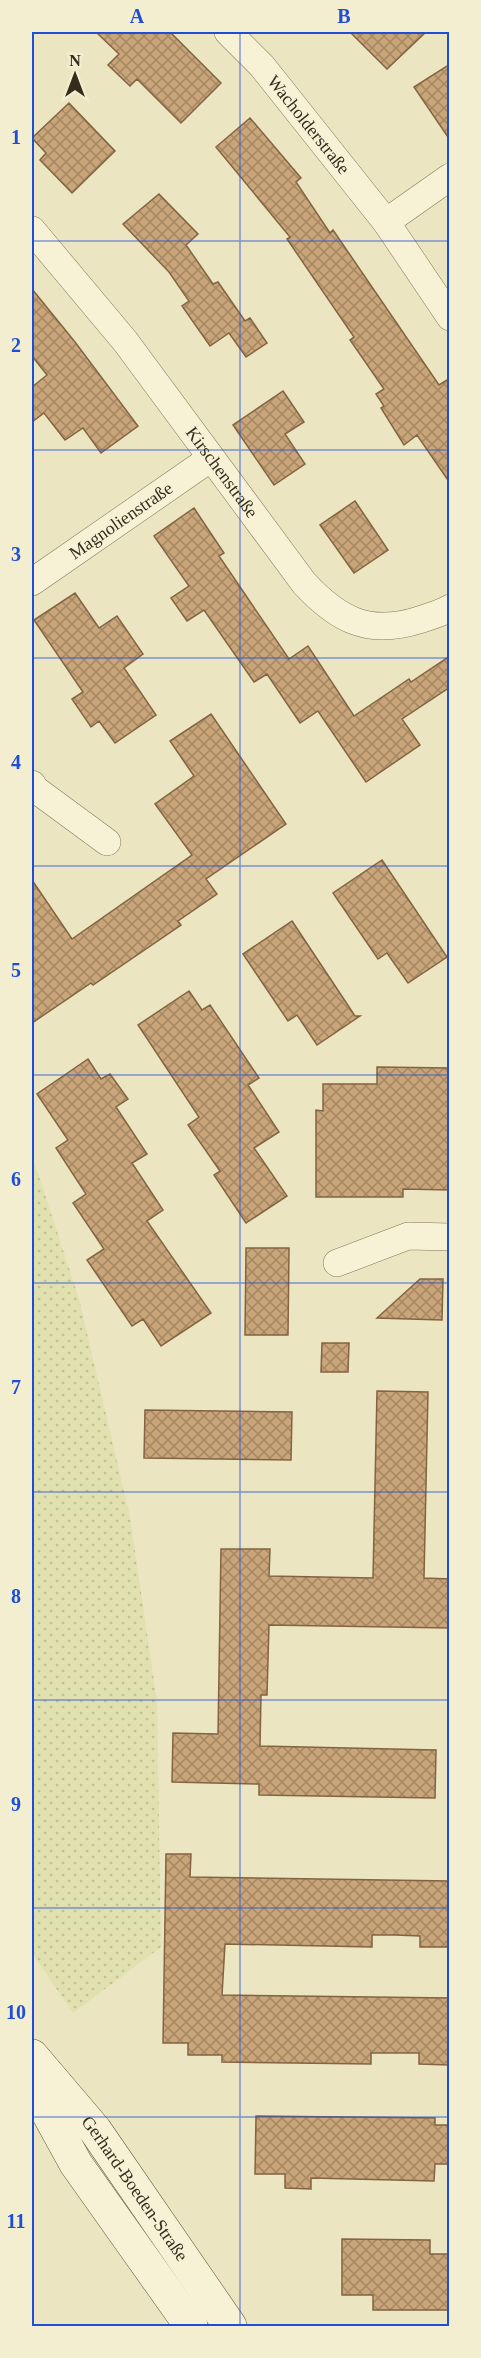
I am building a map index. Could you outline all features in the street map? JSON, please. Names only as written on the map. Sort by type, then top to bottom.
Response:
[{"type":"main road","name":"Gerhard-Boeden-Straße","points":[[32,2056],[95,2130],[230,2326]]},
{"type":"main road","name":"Gerhard-Boeden-Straße","points":[[32,2084],[76,2164],[191,2326]]},
{"type":"street","name":"Wacholderstraße","points":[[228,32],[262,66],[386,222],[450,317]]},
{"type":"street","points":[[386,222],[450,177]]},
{"type":"street","name":"Kirschenstraße","points":[[33,235],[125,341],[304,583],[324,605],[349,619],[376,628],[405,624],[450,608]]},
{"type":"street","name":"Magnolienstraße","points":[[32,582],[211,458]]},
{"type":"street","points":[[32,784],[35,789],[107,842]]},
{"type":"street","points":[[337,1263],[408,1236],[450,1237]]},
{"type":"green space","points":[[32,1155],[79,1299],[130,1517],[157,1702],[161,1947],[73,2013],[32,1953]]},
{"type":"building","points":[[96,32],[170,32],[221,83],[181,123],[137,79],[130,86],[108,65],[119,54]]},
{"type":"building","points":[[350,32],[426,32],[387,69]]},
{"type":"building","points":[[450,64],[450,140],[414,87]]},
{"type":"building","points":[[69,103],[115,151],[72,193],[40,160],[46,153],[32,138]]},
{"type":"building","points":[[250,118],[301,178],[296,182],[330,233],[333,230],[439,385],[450,378],[450,483],[417,435],[404,445],[381,408],[384,406],[376,394],[384,389],[350,340],[354,337],[287,239],[290,237],[216,147]]},
{"type":"building","points":[[159,194],[198,234],[186,245],[213,284],[218,282],[245,321],[250,318],[267,343],[246,357],[229,333],[210,346],[182,306],[189,301],[169,272],[123,224]]},
{"type":"building","points":[[32,289],[138,426],[101,453],[83,428],[65,440],[44,413],[32,422],[32,387],[47,375],[32,356]]},
{"type":"building","points":[[283,391],[304,422],[285,434],[305,464],[274,485],[233,425]]},
{"type":"building","points":[[355,501],[388,550],[354,573],[320,525]]},
{"type":"building","points":[[194,508],[224,553],[219,556],[289,659],[308,646],[354,716],[409,679],[411,682],[450,656],[450,687],[402,719],[420,745],[366,782],[318,711],[300,723],[267,674],[254,682],[204,610],[187,621],[171,598],[189,586],[154,536]]},
{"type":"building","points":[[75,593],[99,628],[117,616],[143,654],[124,668],[156,715],[115,743],[99,721],[91,727],[72,699],[83,692],[34,620]]},
{"type":"building","points":[[211,714],[286,824],[206,879],[217,894],[178,921],[181,925],[32,1023],[32,880],[72,939],[192,855],[155,804],[194,776],[170,741]]},
{"type":"building","points":[[382,860],[447,957],[408,983],[387,953],[378,959],[333,893]]},
{"type":"building","points":[[292,921],[355,1016],[360,1016],[317,1045],[297,1015],[288,1021],[243,954]]},
{"type":"building","points":[[189,991],[202,1010],[210,1005],[259,1078],[248,1085],[279,1132],[254,1148],[287,1196],[246,1223],[214,1175],[220,1171],[188,1125],[199,1117],[138,1025]]},
{"type":"building","points":[[88,1059],[101,1079],[110,1074],[128,1099],[116,1107],[147,1154],[132,1163],[163,1210],[147,1221],[211,1313],[161,1346],[143,1319],[132,1326],[87,1260],[104,1249],[73,1203],[86,1194],[56,1148],[68,1140],[37,1094]]},
{"type":"building","points":[[377,1067],[450,1068],[450,1190],[403,1189],[403,1197],[316,1197],[316,1110],[323,1111],[323,1084],[377,1084]]},
{"type":"building","points":[[246,1248],[289,1248],[288,1335],[245,1335]]},
{"type":"building","points":[[420,1279],[443,1279],[442,1320],[377,1318]]},
{"type":"building","points":[[322,1343],[349,1343],[348,1372],[321,1372]]},
{"type":"building","points":[[377,1391],[428,1392],[424,1578],[450,1579],[450,1628],[269,1625],[267,1695],[261,1695],[260,1746],[436,1750],[435,1798],[259,1795],[259,1784],[172,1782],[173,1733],[218,1734],[221,1549],[270,1549],[269,1576],[373,1578]]},
{"type":"building","points":[[145,1410],[292,1412],[291,1460],[144,1458]]},
{"type":"building","points":[[166,1854],[191,1854],[190,1877],[450,1881],[450,1947],[420,1947],[420,1936],[396,1935],[372,1935],[372,1947],[225,1944],[222,1995],[450,1998],[450,2065],[419,2064],[419,2053],[371,2053],[371,2064],[222,2062],[222,2055],[188,2055],[188,2043],[163,2043]]},
{"type":"building","points":[[256,2116],[435,2118],[435,2125],[450,2125],[450,2164],[435,2164],[434,2181],[311,2178],[311,2189],[285,2188],[285,2174],[255,2174]]},
{"type":"building","points":[[342,2239],[430,2240],[430,2254],[450,2254],[450,2310],[373,2310],[373,2295],[342,2295]]}]
